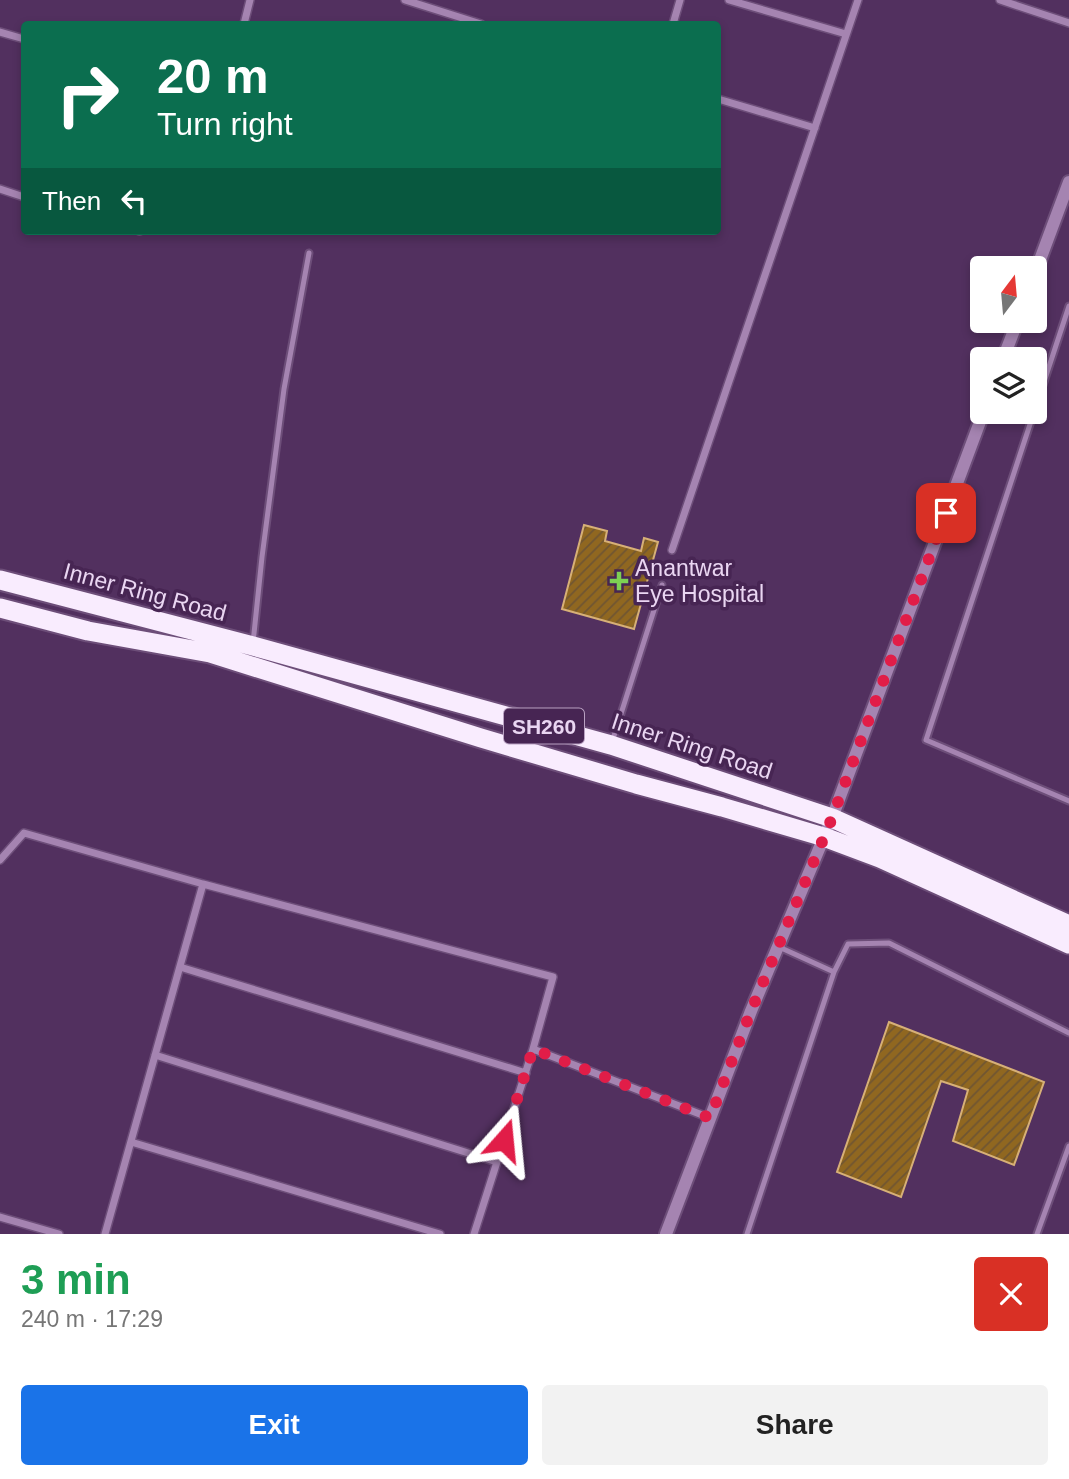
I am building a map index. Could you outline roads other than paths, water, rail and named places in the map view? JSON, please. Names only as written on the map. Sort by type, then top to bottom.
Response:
[{"type":"highway","name":"Inner Ring Road","points":[[0,580],[253,646],[611,745],[832,818],[1069,925]]},
{"type":"highway","name":"Inner Ring Road","points":[[0,608],[88,631],[210,653],[636,785],[824,837],[880,858],[1069,944]]},
{"type":"street","points":[[245,21],[250,0]]},
{"type":"street","points":[[405,0],[472,21]]},
{"type":"street","points":[[674,21],[680,0]]},
{"type":"street","points":[[729,0],[846,34]]},
{"type":"street","points":[[672,550],[858,0]]},
{"type":"street","points":[[1000,0],[1069,23]]},
{"type":"street","points":[[0,32],[21,38]]},
{"type":"street","points":[[721,100],[815,128]]},
{"type":"street","points":[[1041,256],[1069,182]]},
{"type":"street","points":[[0,190],[21,196]]},
{"type":"street","points":[[666,1234],[751,1011],[832,818],[979,424]]},
{"type":"street","points":[[0,860],[24,833],[203,884],[553,977],[526,1073],[474,1234]]},
{"type":"street","points":[[106,1234],[203,884]]},
{"type":"street","points":[[180,967],[526,1073]]},
{"type":"street","points":[[533,1049],[710,1118]]},
{"type":"street","points":[[156,1055],[497,1162]]},
{"type":"street","points":[[131,1142],[440,1234]]},
{"type":"street","points":[[0,1217],[59,1234]]},
{"type":"lane","points":[[253,646],[284,389],[309,253]]},
{"type":"lane","points":[[1069,306],[926,740],[1069,801]]},
{"type":"lane","points":[[611,745],[662,585]]},
{"type":"lane","points":[[747,1234],[834,972],[848,944],[889,943],[1069,1033]]},
{"type":"lane","points":[[778,947],[834,972]]},
{"type":"lane","points":[[1037,1234],[1069,1146]]},
{"type":"place","name":"Anantwar Eye Hospital","points":[[619,581]]}]
